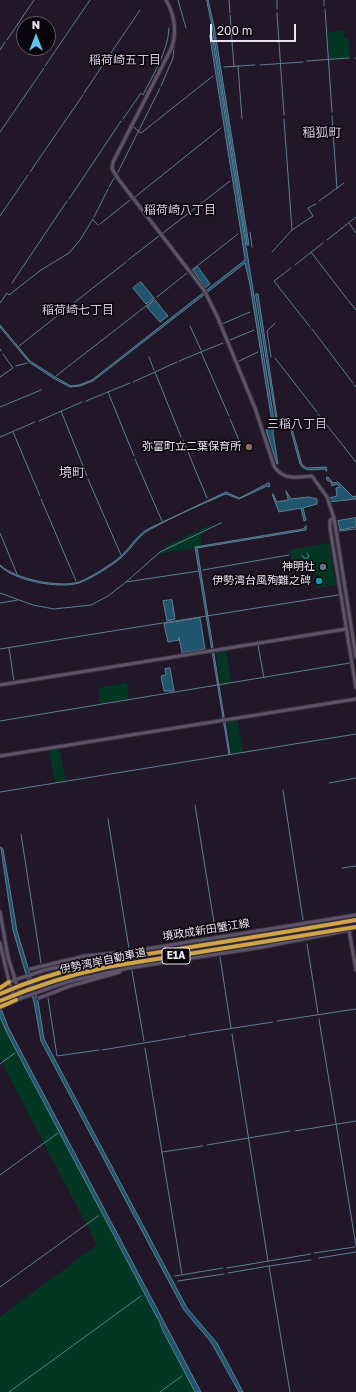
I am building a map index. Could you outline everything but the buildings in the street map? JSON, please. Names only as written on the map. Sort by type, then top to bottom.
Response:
[{"type":"highway","name":"伊勢湾岸自動車道","points":[[0,994],[37,979],[83,966],[128,957],[356,920]]},
{"type":"highway","name":"伊勢湾岸自動車道","points":[[0,1001],[40,985],[107,967],[356,928]]},
{"type":"highway","points":[[0,988],[9,982]]},
{"type":"highway","points":[[0,1007],[16,1000]]},
{"type":"street","points":[[166,0],[170,7],[174,23],[174,38],[172,47],[113,162],[112,169],[205,292],[255,408],[274,466],[280,474],[289,477],[312,476],[327,497],[334,518],[356,657]]},
{"type":"street","points":[[334,518],[330,520],[330,528],[356,688]]},
{"type":"street","points":[[0,685],[346,629]]},
{"type":"street","points":[[0,756],[356,699]]},
{"type":"street","points":[[0,912],[8,957],[14,980],[21,998]]},
{"type":"street","name":"境政成新田蟹江線","points":[[9,982],[62,966],[127,952],[356,915]]},
{"type":"street","points":[[0,943],[9,982],[16,1000],[67,982],[129,968],[263,947],[356,928]]},
{"type":"street","points":[[349,930],[356,970]]},
{"type":"street","points":[[30,969],[85,956],[127,952]]},
{"type":"street","points":[[40,998],[70,986],[109,976],[129,968]]},
{"type":"green space","points":[[344,31],[344,38],[348,37],[350,58],[329,59],[328,32]]},
{"type":"green space","points":[[210,525],[211,527],[200,533],[202,545],[195,548],[157,554],[164,549],[164,547]]},
{"type":"green space","name":"神明社","points":[[329,543],[336,585],[316,588],[312,561],[292,564],[290,550]]},
{"type":"green space","points":[[226,650],[231,682],[221,684],[216,652]]},
{"type":"green space","points":[[127,683],[129,699],[100,704],[98,688]]},
{"type":"green space","points":[[237,719],[243,752],[232,754],[227,721]]},
{"type":"green space","points":[[59,748],[66,781],[55,783],[49,751]]},
{"type":"green space","points":[[0,1018],[8,1037],[195,1392],[0,1392],[0,1317],[97,1245],[0,1059]]},
{"type":"water","points":[[207,0],[214,26],[249,245],[247,245]]},
{"type":"water","points":[[210,35],[212,35],[274,420],[273,433],[278,464],[266,430],[271,428],[272,422],[250,285],[245,263],[93,381],[80,386],[70,387],[29,362],[0,327],[0,325],[30,361],[71,386],[79,385],[92,380],[245,260]]},
{"type":"water","points":[[198,267],[210,284],[205,288],[193,270]]},
{"type":"water","points":[[141,282],[154,298],[146,304],[133,288]]},
{"type":"water","points":[[256,294],[258,294],[277,418],[291,425],[302,465],[307,468],[326,467],[327,471],[325,469],[308,470],[302,467],[290,427],[276,418]]},
{"type":"water","points":[[155,300],[168,316],[160,322],[147,307]]},
{"type":"water","points":[[327,477],[333,483],[338,482],[353,497],[356,496],[356,499],[329,502],[329,498],[337,496],[336,488],[340,487],[337,484],[332,486],[331,482],[327,480]]},
{"type":"water","points":[[269,483],[269,487],[267,486],[239,499],[226,494],[223,495],[158,525],[142,535],[126,553],[114,563],[95,575],[79,583],[60,585],[26,580],[16,576],[0,566],[26,578],[38,581],[60,584],[79,582],[94,575],[116,560],[140,535],[148,529],[226,492],[239,498]]},
{"type":"water","points":[[286,491],[291,499],[309,497],[317,499],[317,504],[303,508],[306,520],[304,521],[301,508],[279,512],[272,494],[277,502],[288,500]]},
{"type":"water","points":[[356,518],[356,527],[340,530],[338,521]]},
{"type":"water","points":[[306,526],[306,530],[197,548],[229,755],[195,547],[303,529]]},
{"type":"water","points":[[172,600],[175,619],[167,621],[163,601]]},
{"type":"water","points":[[200,618],[205,649],[182,653],[179,637],[179,640],[168,642],[164,624]]},
{"type":"water","points":[[170,668],[174,691],[164,691],[161,676],[166,675],[165,669]]},
{"type":"water","points":[[1,847],[3,849],[17,931],[38,1001],[44,1039],[187,1308],[217,1343],[243,1392],[239,1392],[211,1342],[184,1310],[41,1041],[34,1002],[13,930]]},
{"type":"water","points":[[0,1006],[8,1027],[201,1392],[195,1392],[7,1033],[0,1017]]},
{"type":"waterway","points":[[7,40],[34,0]]},
{"type":"waterway","points":[[45,66],[90,0]]},
{"type":"waterway","points":[[178,0],[186,28]]},
{"type":"waterway","points":[[229,0],[230,13]]},
{"type":"waterway","points":[[277,0],[277,9]]},
{"type":"waterway","points":[[324,0],[324,6]]},
{"type":"waterway","points":[[325,9],[332,112]]},
{"type":"waterway","points":[[84,93],[140,10]]},
{"type":"waterway","points":[[277,13],[284,115]]},
{"type":"waterway","points":[[230,15],[234,67]]},
{"type":"waterway","points":[[123,119],[141,93],[143,95],[163,54],[169,28]]},
{"type":"waterway","points":[[0,50],[5,42]]},
{"type":"waterway","points":[[161,86],[173,58],[174,47]]},
{"type":"waterway","points":[[307,61],[349,58]]},
{"type":"waterway","points":[[260,65],[303,62]]},
{"type":"waterway","points":[[224,67],[255,65]]},
{"type":"waterway","points":[[238,66],[242,119]]},
{"type":"waterway","points":[[0,132],[44,68]]},
{"type":"waterway","points":[[139,132],[141,133],[213,76]]},
{"type":"waterway","points":[[117,174],[160,88]]},
{"type":"waterway","points":[[30,172],[83,95]]},
{"type":"waterway","points":[[332,116],[337,189]]},
{"type":"waterway","points":[[272,252],[292,230],[284,119]]},
{"type":"waterway","points":[[69,199],[121,121]]},
{"type":"waterway","points":[[134,127],[138,131]]},
{"type":"waterway","points":[[135,197],[221,128]]},
{"type":"waterway","points":[[0,216],[28,175]]},
{"type":"waterway","points":[[109,187],[114,178]]},
{"type":"waterway","points":[[163,233],[230,181]]},
{"type":"waterway","points":[[319,201],[344,183]]},
{"type":"waterway","points":[[94,217],[108,189]]},
{"type":"waterway","points":[[100,224],[130,200]]},
{"type":"waterway","points":[[12,283],[67,201]]},
{"type":"waterway","points":[[292,230],[313,216],[308,208],[316,204]]},
{"type":"waterway","points":[[327,240],[356,217]]},
{"type":"waterway","points":[[0,303],[7,293],[9,295],[41,270],[69,253],[80,240],[93,219]]},
{"type":"waterway","points":[[93,220],[98,225]]},
{"type":"waterway","points":[[349,223],[356,233]]},
{"type":"waterway","points":[[250,232],[252,247]]},
{"type":"waterway","points":[[192,270],[238,234]]},
{"type":"waterway","points":[[128,260],[159,236]]},
{"type":"waterway","points":[[295,265],[323,243]]},
{"type":"waterway","points":[[311,252],[347,299]]},
{"type":"waterway","points":[[19,346],[126,262]]},
{"type":"waterway","points":[[291,268],[274,281],[310,327]]},
{"type":"waterway","points":[[157,297],[187,273]]},
{"type":"waterway","points":[[56,376],[155,299]]},
{"type":"waterway","points":[[348,300],[356,310]]},
{"type":"waterway","points":[[222,324],[250,312]]},
{"type":"waterway","points":[[271,357],[267,331],[275,323]]},
{"type":"waterway","points":[[190,326],[201,350]]},
{"type":"waterway","points":[[312,329],[353,383]]},
{"type":"waterway","points":[[230,340],[254,330]]},
{"type":"waterway","points":[[179,361],[223,343]]},
{"type":"waterway","points":[[201,352],[229,416]]},
{"type":"waterway","points":[[239,361],[258,352]]},
{"type":"waterway","points":[[0,377],[13,368],[3,354]]},
{"type":"waterway","points":[[149,357],[154,370]]},
{"type":"waterway","points":[[275,358],[317,412]]},
{"type":"waterway","points":[[133,382],[177,362]]},
{"type":"waterway","points":[[16,366],[27,363]]},
{"type":"waterway","points":[[155,372],[181,437]]},
{"type":"waterway","points":[[86,401],[130,383]]},
{"type":"waterway","points":[[0,407],[41,390]]},
{"type":"waterway","points":[[108,392],[134,456]]},
{"type":"waterway","points":[[39,421],[82,402]]},
{"type":"waterway","points":[[61,411],[87,476]]},
{"type":"waterway","points":[[318,414],[356,462]]},
{"type":"waterway","points":[[230,419],[239,440]]},
{"type":"waterway","points":[[0,437],[35,422]]},
{"type":"waterway","points":[[13,432],[40,496]]},
{"type":"waterway","points":[[183,440],[207,498]]},
{"type":"waterway","points":[[135,459],[162,521]]},
{"type":"waterway","points":[[88,479],[121,555]]},
{"type":"waterway","points":[[41,499],[76,581]]},
{"type":"waterway","points":[[0,593],[33,605],[54,609],[91,605],[108,596],[160,552],[221,523]]},
{"type":"waterway","points":[[339,531],[356,529]]},
{"type":"waterway","points":[[0,533],[17,574]]},
{"type":"waterway","points":[[302,555],[304,558],[308,558],[307,553]]},
{"type":"waterway","points":[[203,570],[289,555]]},
{"type":"waterway","points":[[126,582],[199,571]]},
{"type":"waterway","points":[[0,649],[338,595]]},
{"type":"waterway","points":[[0,603],[18,600]]},
{"type":"waterway","points":[[258,645],[264,678]]},
{"type":"waterway","points":[[9,648],[14,681]]},
{"type":"waterway","points":[[0,721],[350,663]]},
{"type":"waterway","points":[[0,792],[356,734]]},
{"type":"waterway","points":[[329,783],[356,778]]},
{"type":"waterway","points":[[283,790],[303,920]]},
{"type":"waterway","points":[[195,805],[216,935]]},
{"type":"waterway","points":[[108,819],[129,949]]},
{"type":"waterway","points":[[21,834],[41,963]]},
{"type":"waterway","points":[[342,868],[356,866]]},
{"type":"waterway","points":[[307,944],[318,1013]]},
{"type":"waterway","points":[[220,957],[231,1028]]},
{"type":"waterway","points":[[132,971],[144,1041]]},
{"type":"waterway","points":[[48,998],[57,1056],[99,1050]]},
{"type":"waterway","points":[[277,1021],[356,1009]]},
{"type":"waterway","points":[[319,1019],[356,1246]]},
{"type":"waterway","points":[[189,1035],[273,1022]]},
{"type":"waterway","points":[[232,1034],[268,1261]]},
{"type":"waterway","points":[[102,1050],[186,1036]]},
{"type":"waterway","points":[[145,1048],[182,1275]]},
{"type":"waterway","points":[[0,1064],[15,1053]]},
{"type":"waterway","points":[[295,1131],[356,1121]]},
{"type":"waterway","points":[[207,1145],[290,1131]]},
{"type":"waterway","points":[[0,1175],[58,1133]]},
{"type":"waterway","points":[[162,1152],[203,1146]]},
{"type":"waterway","points":[[0,1287],[98,1216]]},
{"type":"waterway","points":[[314,1253],[355,1247]]},
{"type":"waterway","points":[[319,1258],[356,1252]]},
{"type":"waterway","points":[[227,1268],[311,1254]]},
{"type":"waterway","points":[[290,1392],[269,1266],[311,1260]]},
{"type":"waterway","points":[[228,1273],[269,1266]]},
{"type":"waterway","points":[[175,1276],[223,1268]]},
{"type":"waterway","points":[[178,1281],[224,1274]]},
{"type":"waterway","points":[[9,1392],[141,1296]]},
{"type":"waterway","points":[[160,1392],[182,1376]]},
{"type":"place","name":"弥富町立二葉保育所","points":[[249,447]]},
{"type":"place","name":"神明社","points":[[323,567]]},
{"type":"place","name":"伊勢湾台風殉難之碑","points":[[319,581]]},
{"type":"district","name":"稲荷崎五丁目","points":[[125,60]]},
{"type":"district","name":"稲狐町","points":[[322,133]]},
{"type":"district","name":"稲荷崎八丁目","points":[[180,210]]},
{"type":"district","name":"稲荷崎七丁目","points":[[78,310]]},
{"type":"district","name":"三稲八丁目","points":[[297,424]]},
{"type":"district","name":"境町","points":[[72,473]]}]
